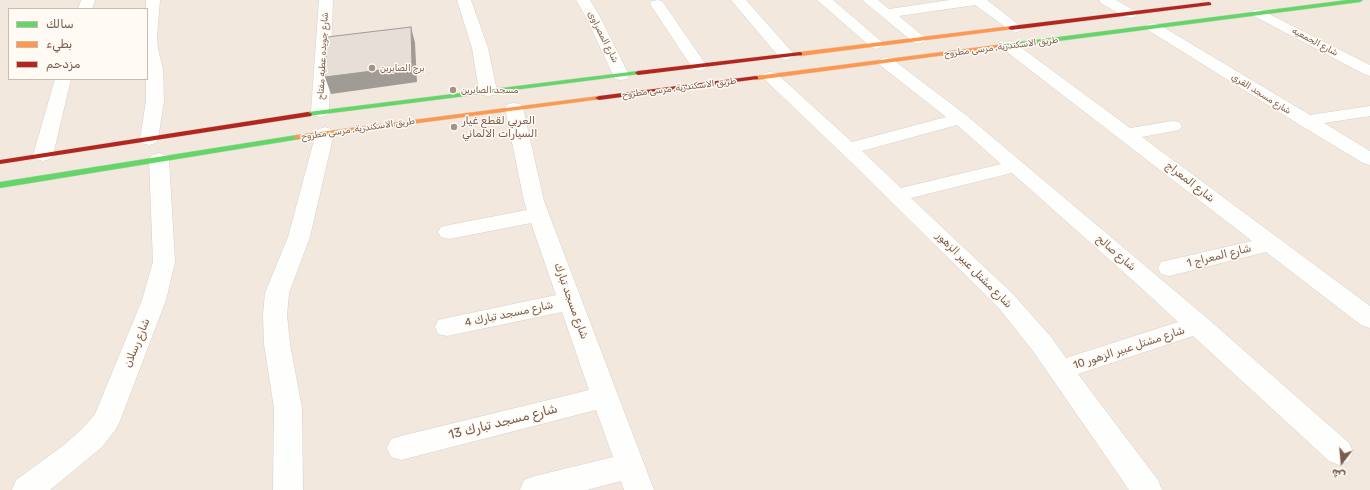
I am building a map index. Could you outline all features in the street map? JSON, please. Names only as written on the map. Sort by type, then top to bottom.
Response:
[{"type":"main road","name":"طريق الاسكندرية, مرسى مطروح","points":[[0,185],[154,149],[322,122],[514,108],[579,90],[622,75],[786,55],[881,53],[918,39],[1012,37],[1153,27],[1360,0]]},
{"type":"main road","name":"طريق الاسكندرية, مرسى مطروح","points":[[0,162],[43,155],[154,149],[322,122],[488,92],[579,90],[770,77],[881,53],[1012,37],[1199,2],[1219,3]]},
{"type":"street","name":"شارع رسلان","points":[[27,490],[74,454],[92,438],[106,422],[154,300],[164,262],[154,149],[156,69],[150,49],[149,37],[154,0]]},
{"type":"street","name":"شارع جويده عطيه مفتاح","points":[[288,490],[288,408],[277,344],[275,315],[278,294],[299,237],[322,122],[326,0]]},
{"type":"street","points":[[464,0],[480,48],[488,92]]},
{"type":"street","name":"شارع المصراوى","points":[[583,0],[622,75]]},
{"type":"street","points":[[738,0],[786,55]]},
{"type":"street","name":"شارع صالح","points":[[824,0],[881,53],[1016,166],[1198,325],[1340,452]]},
{"type":"street","points":[[869,0],[918,39]]},
{"type":"street","points":[[886,14],[978,0]]},
{"type":"street","name":"شارع المعراج","points":[[978,0],[1012,37],[1127,134],[1370,319]]},
{"type":"street","points":[[1106,0],[1130,14]]},
{"type":"street","points":[[657,4],[699,66]]},
{"type":"street","name":"شارع الجمعيه","points":[[1259,13],[1370,71]]},
{"type":"street","name":"شارع مسجد القري","points":[[1153,27],[1370,159]]},
{"type":"street","name":"شارع مشتل عبير الزهور","points":[[770,77],[848,149],[1006,300],[1024,321],[1148,490]]},
{"type":"street","points":[[43,155],[63,80]]},
{"type":"street","name":"شارع مسجد تبارك","points":[[514,108],[534,201],[634,478]]},
{"type":"street","points":[[1306,121],[1370,111]]},
{"type":"street","points":[[848,149],[960,120]]},
{"type":"street","points":[[1127,134],[1173,126]]},
{"type":"street","points":[[896,195],[1016,166]]},
{"type":"street","points":[[450,232],[539,215]]},
{"type":"street","name":"شارع المعراج 1","points":[[1169,268],[1270,244]]},
{"type":"street","name":"شارع مسجد تبارك 4","points":[[446,327],[571,302]]},
{"type":"street","name":"شارع مشتل عبير الزهور 10","points":[[1060,370],[1198,325]]},
{"type":"street","name":"شارع مسجد تبارك 13","points":[[401,448],[605,396]]},
{"type":"street","points":[[535,490],[634,478]]},
{"type":"shaded area","points":[[0,0],[1370,0],[1370,490],[0,490]]},
{"type":"building","points":[[411,27],[412,66],[325,77],[327,37]]},
{"type":"traffic: fast","points":[[1004,46],[1360,0]]},
{"type":"traffic: fast","points":[[308,114],[638,73]]},
{"type":"traffic: fast","points":[[0,185],[297,137]]},
{"type":"traffic: slow","points":[[800,54],[1011,28]]},
{"type":"traffic: slow","points":[[756,78],[1004,46]]},
{"type":"traffic: slow","points":[[297,137],[599,98]]},
{"type":"traffic: jam","points":[[1011,28],[1209,4]]},
{"type":"traffic: jam","points":[[638,73],[800,54]]},
{"type":"traffic: jam","points":[[599,98],[756,78]]},
{"type":"traffic: jam","points":[[0,162],[308,114]]},
{"type":"place","name":"برج الصابرين","points":[[372,68]]},
{"type":"place","name":"مسجد الصابرين","points":[[453,90]]},
{"type":"place","name":"العربي لقطع غيار السيارات الالماني","points":[[454,127]]}]
